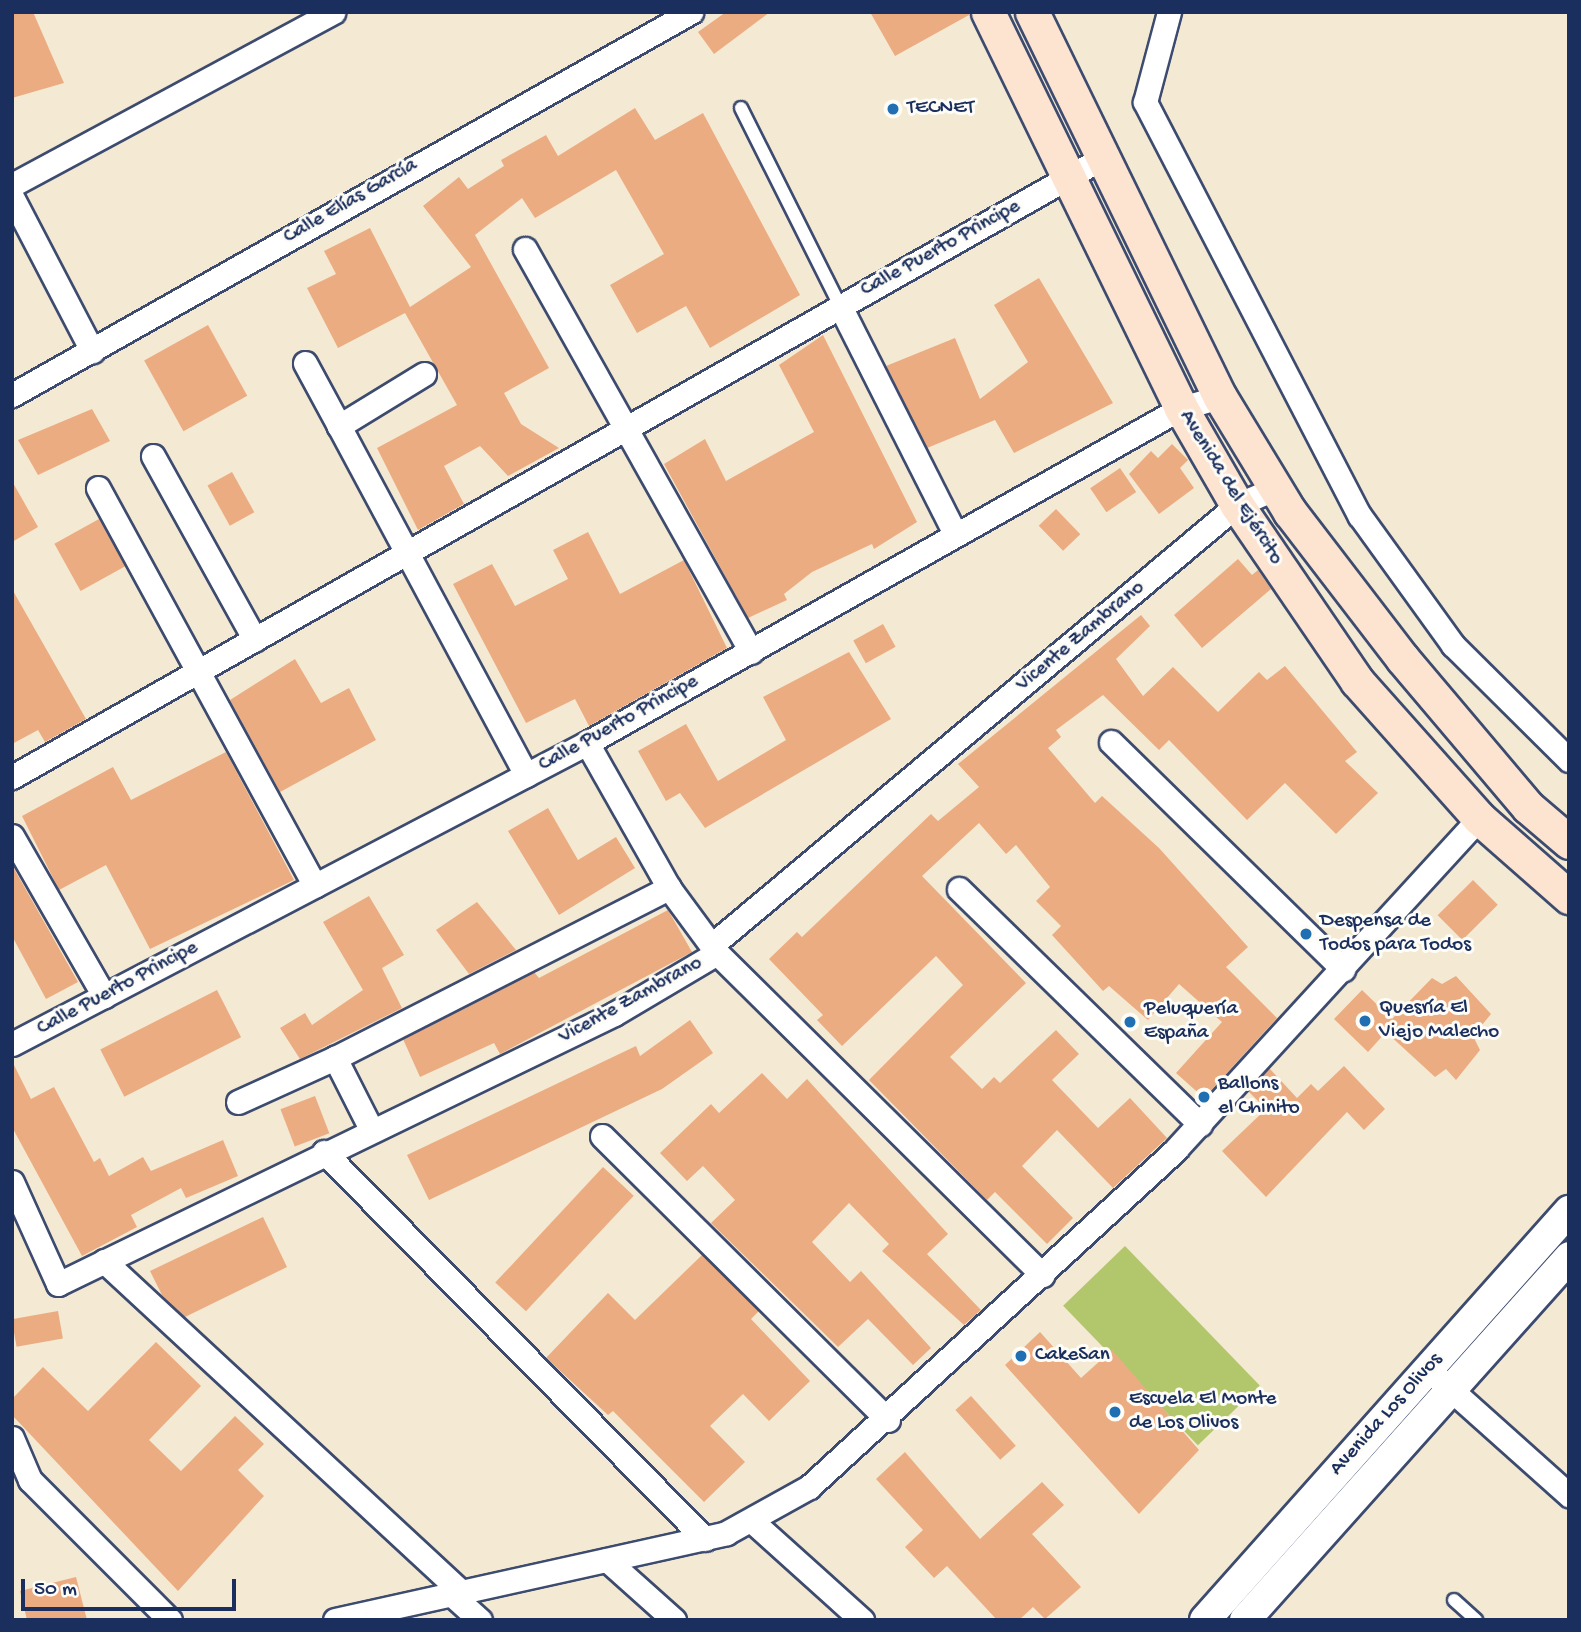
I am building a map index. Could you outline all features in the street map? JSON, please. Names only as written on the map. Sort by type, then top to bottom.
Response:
[{"type":"main road","name":"Avenida del Ejército","points":[[988,12],[1181,408],[1237,505],[1357,681],[1479,818],[1569,897]]},
{"type":"main road","name":"Avenida del Ejército","points":[[1032,12],[1220,397],[1276,488],[1402,659],[1528,807],[1569,842]]},
{"type":"street","points":[[12,185],[333,12]]},
{"type":"street","name":"Calle Elías García","points":[[12,394],[691,12]]},
{"type":"street","points":[[1169,12],[1145,102],[1360,516],[1453,645],[1569,760]]},
{"type":"street","name":"Calle Puerto Principe","points":[[12,777],[408,556],[1102,158]]},
{"type":"street","points":[[12,197],[92,351]]},
{"type":"street","points":[[525,249],[751,652]]},
{"type":"street","points":[[840,306],[955,534]]},
{"type":"street","points":[[305,363],[526,775]]},
{"type":"street","points":[[339,426],[424,374]]},
{"type":"street","name":"Calle Puerto Principe","points":[[12,1044],[587,743],[1181,408],[1220,397]]},
{"type":"street","points":[[153,456],[255,640]]},
{"type":"street","points":[[98,488],[315,886]]},
{"type":"street","name":"Vicente Zambrano","points":[[12,1182],[58,1284],[371,1129],[614,1014],[715,949],[1237,505],[1276,488]]},
{"type":"street","points":[[1111,742],[1343,969]]},
{"type":"street","points":[[587,743],[669,888],[715,949],[1042,1275]]},
{"type":"street","points":[[335,1620],[705,1539],[753,1522],[809,1487],[888,1420],[1200,1124],[1479,818]]},
{"type":"street","points":[[12,835],[104,996]]},
{"type":"street","points":[[237,1102],[335,1058],[669,888]]},
{"type":"street","points":[[958,889],[1200,1124]]},
{"type":"street","points":[[335,1058],[371,1129]]},
{"type":"street","points":[[602,1136],[888,1420]]},
{"type":"street","points":[[324,1152],[705,1539]]},
{"type":"street","name":"Avenida Los Olivos","points":[[1205,1620],[1569,1211]]},
{"type":"street","name":"Avenida Los Olivos","points":[[1245,1620],[1569,1257]]},
{"type":"street","points":[[104,1261],[457,1593],[480,1620]]},
{"type":"street","points":[[1428,1369],[1569,1495]]},
{"type":"street","points":[[12,1438],[21,1481],[170,1620]]},
{"type":"street","points":[[753,1522],[862,1620]]},
{"type":"street","points":[[607,1560],[674,1620]]},
{"type":"lane","points":[[740,108],[840,306]]},
{"type":"lane","points":[[1454,1600],[1476,1620]]},
{"type":"green space","points":[[1125,1246],[1260,1386],[1198,1445],[1063,1306]]},
{"type":"building","points":[[12,12],[33,12],[64,83],[12,98]]},
{"type":"building","points":[[726,12],[770,12],[714,54],[698,32]]},
{"type":"building","points":[[870,12],[969,12],[969,15],[895,56]]},
{"type":"building","points":[[635,108],[655,140],[703,113],[800,295],[710,348],[686,306],[637,333],[610,285],[664,254],[616,170],[535,218],[522,198],[475,235],[549,368],[504,393],[521,424],[559,448],[508,476],[480,446],[444,466],[464,504],[418,530],[377,448],[457,405],[405,313],[338,348],[307,288],[336,274],[324,251],[370,228],[410,307],[471,267],[423,206],[459,177],[468,189],[504,166],[501,160],[546,135],[558,156]]},
{"type":"building","points":[[1039,278],[1113,403],[1014,453],[995,420],[927,448],[886,366],[955,338],[980,399],[1028,362],[994,305]]},
{"type":"building","points":[[208,325],[247,396],[183,431],[144,360]]},
{"type":"building","points":[[823,335],[917,522],[874,549],[872,544],[812,572],[784,594],[787,600],[748,618],[664,464],[705,439],[726,481],[814,432],[779,365]]},
{"type":"building","points":[[92,409],[110,441],[38,475],[18,440]]},
{"type":"building","points":[[1172,444],[1188,460],[1180,468],[1194,488],[1159,514],[1129,474],[1151,451],[1158,458]]},
{"type":"building","points":[[1120,468],[1136,492],[1106,512],[1090,488]]},
{"type":"building","points":[[232,472],[254,512],[230,526],[208,486]]},
{"type":"building","points":[[12,481],[38,527],[12,542]]},
{"type":"building","points":[[1056,509],[1080,534],[1063,551],[1039,526]]},
{"type":"building","points":[[99,519],[125,566],[81,591],[54,544]]},
{"type":"building","points":[[588,532],[620,594],[684,560],[727,648],[589,726],[575,699],[526,723],[453,584],[492,564],[515,606],[568,579],[553,550]]},
{"type":"building","points":[[1238,559],[1252,575],[1258,570],[1271,589],[1202,648],[1174,615]]},
{"type":"building","points":[[12,589],[86,719],[45,742],[38,730],[12,744]]},
{"type":"building","points":[[1141,615],[1150,626],[1116,659],[1143,696],[1173,667],[1218,712],[1259,672],[1267,680],[1285,666],[1357,752],[1345,761],[1378,793],[1336,834],[1285,783],[1247,820],[1169,740],[1159,750],[1103,695],[1056,730],[1061,737],[1048,748],[1095,803],[1102,796],[1159,848],[1248,947],[1226,967],[1277,1018],[1204,1098],[1176,1073],[1222,1022],[1179,984],[1148,1020],[1109,986],[1103,991],[1052,935],[1061,926],[1036,901],[1050,887],[1016,845],[1006,854],[979,823],[922,876],[1026,983],[950,1057],[982,1089],[994,1077],[1000,1083],[1056,1030],[1079,1054],[1052,1080],[1098,1128],[1130,1098],[1167,1138],[1113,1188],[1057,1130],[1022,1166],[1073,1218],[1047,1244],[995,1192],[987,1200],[869,1080],[963,985],[936,956],[842,1046],[817,1020],[823,1015],[769,959],[797,932],[802,937],[931,814],[938,821],[979,787],[958,764]]},
{"type":"building","points":[[883,624],[896,647],[866,663],[853,640]]},
{"type":"building","points":[[849,652],[891,719],[705,828],[680,793],[666,801],[638,751],[686,724],[718,781],[786,740],[763,697]]},
{"type":"building","points":[[295,659],[321,703],[349,688],[376,740],[280,792],[230,700]]},
{"type":"building","points":[[226,752],[294,880],[150,949],[106,865],[59,890],[22,816],[113,767],[131,800]]},
{"type":"building","points":[[548,808],[578,860],[616,837],[635,868],[559,915],[508,831]]},
{"type":"building","points":[[12,865],[78,982],[46,999],[12,936]]},
{"type":"building","points":[[1473,880],[1498,905],[1462,940],[1438,915]]},
{"type":"building","points":[[369,896],[404,955],[382,968],[402,1008],[300,1059],[280,1028],[305,1013],[312,1025],[363,990],[323,922]]},
{"type":"building","points":[[477,902],[516,950],[469,974],[436,930]]},
{"type":"building","points":[[668,910],[692,952],[500,1054],[494,1043],[420,1077],[403,1039],[534,972],[539,978]]},
{"type":"building","points":[[1456,976],[1491,1014],[1473,1036],[1480,1050],[1456,1080],[1446,1069],[1435,1077],[1386,1032],[1368,1052],[1334,1019],[1362,990],[1392,1019],[1432,978],[1442,984]]},
{"type":"building","points":[[217,990],[241,1037],[124,1097],[100,1049]]},
{"type":"building","points":[[690,1020],[713,1053],[662,1089],[429,1200],[407,1155],[636,1046],[640,1056]]},
{"type":"building","points":[[12,1061],[31,1099],[54,1087],[94,1162],[100,1158],[109,1176],[143,1157],[151,1171],[223,1140],[238,1176],[186,1198],[181,1188],[131,1215],[137,1227],[82,1256],[12,1127]]},
{"type":"building","points":[[1344,1066],[1385,1109],[1364,1130],[1347,1112],[1266,1197],[1222,1151],[1266,1109],[1248,1091],[1269,1068],[1297,1098],[1311,1084],[1318,1091]]},
{"type":"building","points":[[762,1073],[787,1099],[807,1079],[948,1234],[927,1254],[981,1310],[964,1325],[882,1251],[889,1244],[849,1203],[812,1242],[850,1282],[861,1271],[931,1348],[913,1365],[868,1319],[838,1347],[711,1223],[735,1200],[703,1166],[687,1181],[660,1153],[711,1104],[719,1113]]},
{"type":"building","points":[[315,1096],[329,1133],[295,1147],[280,1109]]},
{"type":"building","points":[[603,1167],[634,1196],[526,1311],[495,1283]]},
{"type":"building","points":[[263,1217],[287,1267],[185,1317],[162,1295],[150,1271]]},
{"type":"building","points":[[702,1255],[759,1311],[751,1319],[810,1381],[769,1421],[743,1394],[710,1426],[745,1462],[704,1502],[613,1411],[608,1415],[546,1358],[608,1293],[635,1320]]},
{"type":"building","points":[[58,1311],[63,1339],[17,1347],[12,1319]]},
{"type":"building","name":"Escuela El Monte de Los Olivos","points":[[1040,1332],[1081,1378],[1112,1350],[1199,1450],[1139,1514],[1005,1365]]},
{"type":"building","points":[[156,1342],[201,1386],[149,1440],[181,1471],[235,1416],[264,1444],[238,1470],[264,1496],[178,1591],[12,1415],[12,1399],[43,1367],[88,1411]]},
{"type":"building","points":[[971,1396],[1016,1446],[1000,1460],[955,1410]]},
{"type":"building","points":[[905,1452],[980,1539],[1042,1482],[1064,1505],[1032,1534],[1081,1587],[1045,1619],[1033,1607],[1019,1620],[997,1620],[947,1566],[934,1578],[905,1547],[923,1530],[876,1479]]},
{"type":"building","points":[[76,1577],[87,1620],[27,1620],[20,1591]]},
{"type":"place","name":"TECNET","points":[[893,109]]},
{"type":"place","name":"Despensa de Todos para Todos","points":[[1306,934]]},
{"type":"place","name":"Quesría El Viejo Malecho","points":[[1365,1021]]},
{"type":"place","name":"Peluquería España","points":[[1130,1022]]},
{"type":"place","name":"Ballons el Chinito","points":[[1204,1097]]},
{"type":"place","name":"CakeSan","points":[[1021,1356]]},
{"type":"place","name":"Escuela El Monte de Los Olivos","points":[[1115,1412]]}]
